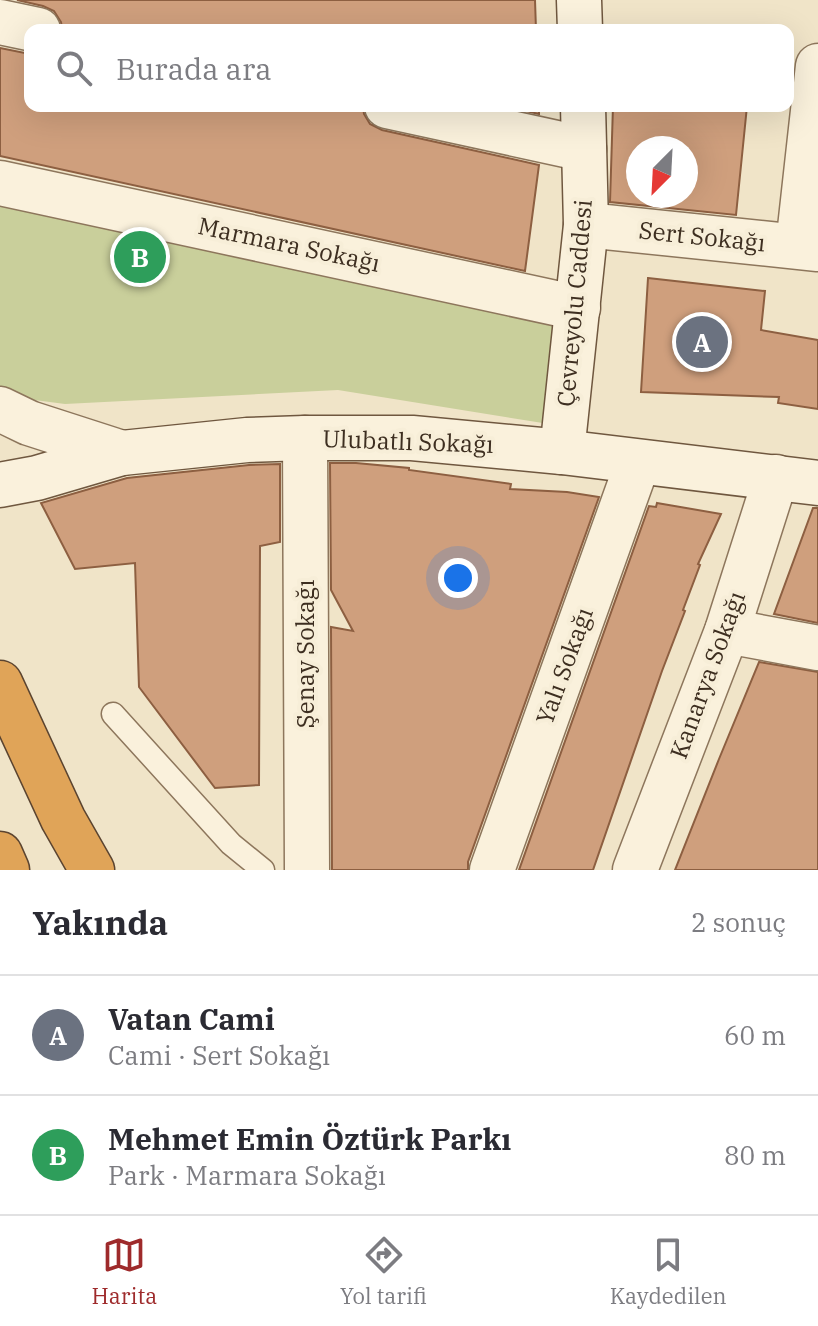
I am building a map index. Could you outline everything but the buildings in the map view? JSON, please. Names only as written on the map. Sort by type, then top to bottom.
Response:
[{"type":"highway","points":[[0,683],[49,792],[92,870]]},
{"type":"highway","points":[[0,702],[37,803],[69,870]]},
{"type":"highway","points":[[0,854],[7,870]]},
{"type":"street","points":[[579,0],[580,24]]},
{"type":"street","points":[[0,22],[24,27]]},
{"type":"street","points":[[808,248],[818,66]]},
{"type":"street","points":[[414,112],[584,149]]},
{"type":"street","name":"Çevreyolu Caddesi","points":[[562,452],[586,225],[583,112]]},
{"type":"street","name":"Marmara Sokağı","points":[[0,183],[578,308]]},
{"type":"street","name":"Sert Sokağı","points":[[586,225],[808,248]]},
{"type":"street","points":[[0,409],[29,423],[122,453]]},
{"type":"street","name":"Ulubatlı Sokağı","points":[[0,485],[37,478],[122,453],[247,440],[305,438],[412,438],[797,480]]},
{"type":"street","name":"Şenay Sokağı","points":[[305,438],[307,870]]},
{"type":"street","name":"Yalı Sokağı","points":[[492,870],[638,462]]},
{"type":"street","name":"Kanarya Sokağı","points":[[635,870],[727,631],[797,480]]},
{"type":"street","points":[[727,631],[818,648]]},
{"type":"lane","points":[[113,714],[231,844],[263,870]]},
{"type":"green space","points":[[0,195],[559,318],[549,424],[338,390],[65,404],[19,398],[0,386]]},
{"type":"place","name":"Mehmet Emin Öztürk Parkı","points":[[140,257]]},
{"type":"place","name":"Vatan Cami","points":[[702,342]]}]
